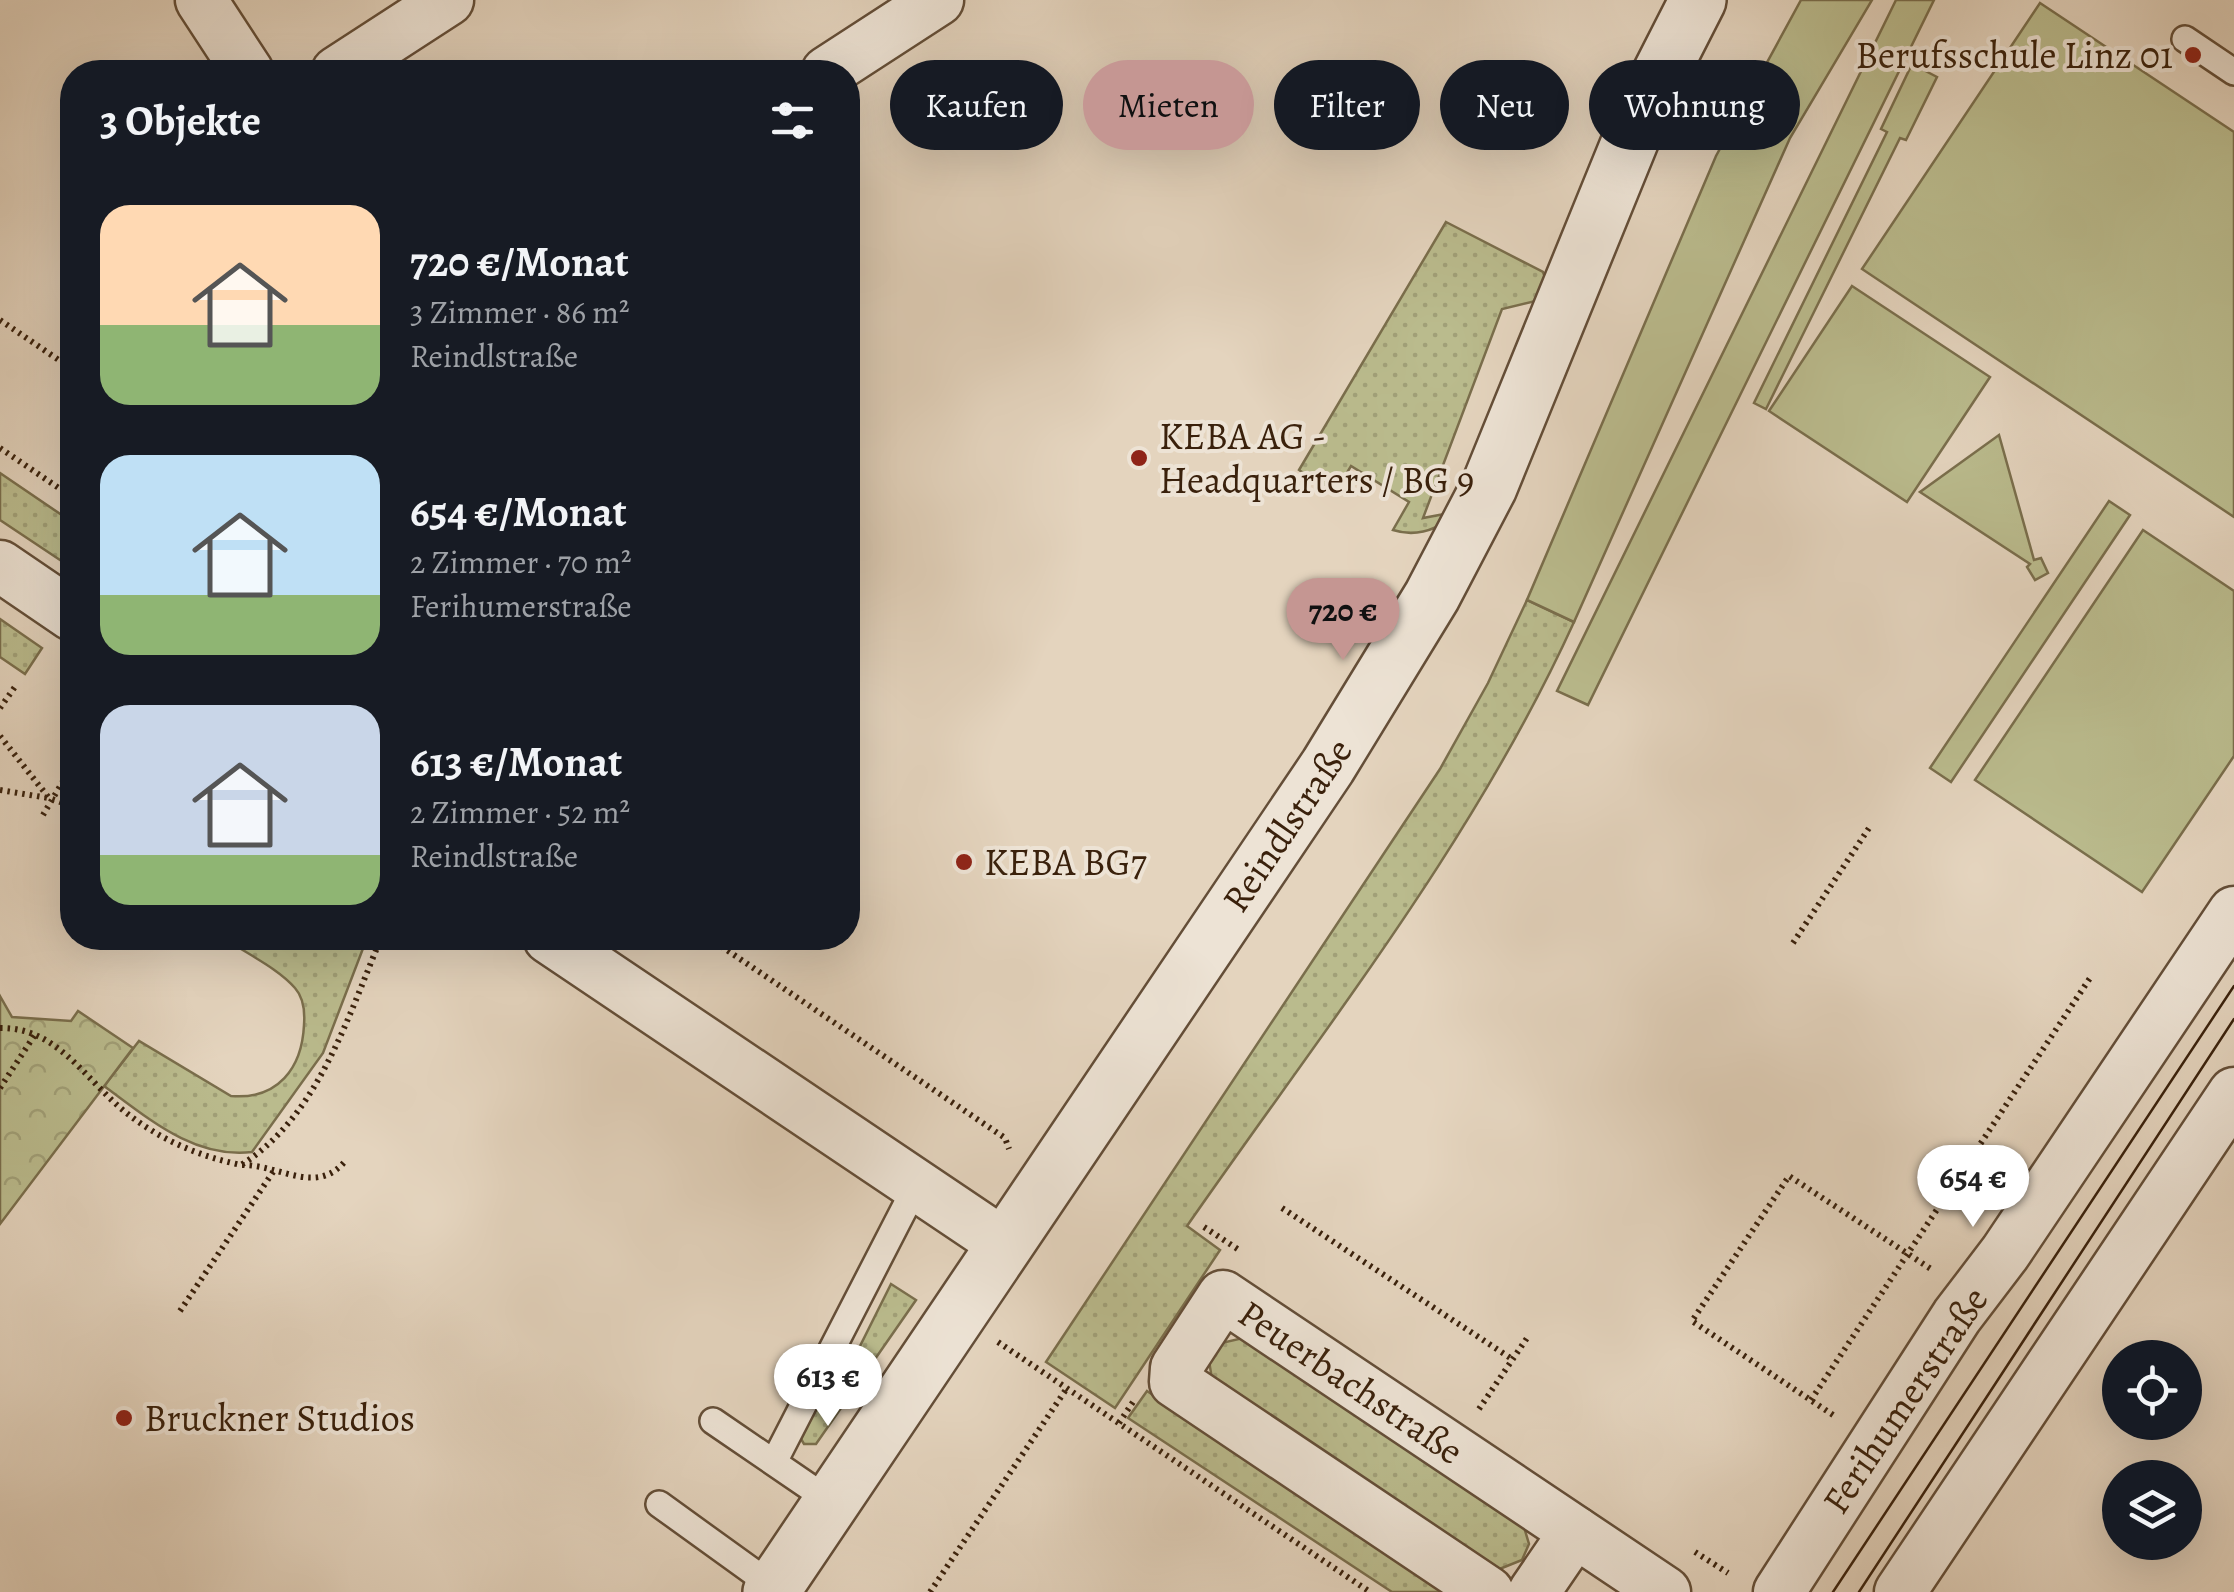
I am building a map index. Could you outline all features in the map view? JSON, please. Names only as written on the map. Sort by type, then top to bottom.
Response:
[{"type":"street","points":[[201,0],[240,60]]},
{"type":"street","points":[[356,60],[448,0]]},
{"type":"street","points":[[846,60],[938,0]]},
{"type":"street","name":"Reindlstraße","points":[[772,1590],[1328,766],[1432,596],[1489,487],[1646,102],[1698,0]]},
{"type":"street","points":[[0,566],[60,607]]},
{"type":"street","name":"Ferihumerstraße","points":[[1779,1592],[1957,1316],[2005,1253],[2234,912]]},
{"type":"street","points":[[567,950],[1004,1244]]},
{"type":"street","points":[[1900,1592],[2234,1093]]},
{"type":"street","name":"Peuerbachstraße","points":[[1488,1592],[1176,1382],[1176,1368],[1223,1296],[1665,1592]]},
{"type":"street","points":[[1534,1592],[1575,1532]]},
{"type":"lane","points":[[2185,39],[2234,72]]},
{"type":"lane","points":[[774,1462],[916,1186]]},
{"type":"lane","points":[[713,1420],[830,1501]]},
{"type":"lane","points":[[659,1504],[772,1590]]},
{"type":"path","points":[[0,320],[60,361]]},
{"type":"path","points":[[0,448],[60,489]]},
{"type":"path","points":[[0,708],[16,684]]},
{"type":"path","points":[[0,736],[50,798]]},
{"type":"path","points":[[44,815],[60,783]]},
{"type":"path","points":[[0,790],[60,802]]},
{"type":"path","points":[[1792,943],[1870,828]]},
{"type":"path","points":[[240,1166],[280,1135],[309,1093],[375,950]]},
{"type":"path","points":[[727,950],[1005,1138],[1016,1171],[1042,1189]]},
{"type":"path","points":[[1810,1400],[2092,976]]},
{"type":"path","points":[[0,1038],[4,1028],[36,1033],[62,1047],[95,1088],[181,1148],[240,1166],[276,1169],[319,1180],[334,1174],[347,1159]]},
{"type":"path","points":[[0,1088],[36,1033]]},
{"type":"path","points":[[180,1310],[276,1169]]},
{"type":"path","points":[[1834,1414],[1692,1321],[1789,1176],[1931,1270]]},
{"type":"path","points":[[1282,1208],[1512,1359]]},
{"type":"path","points":[[984,1333],[1370,1592]]},
{"type":"path","points":[[1479,1408],[1527,1338]]},
{"type":"path","points":[[930,1592],[1067,1388]]},
{"type":"green space","points":[[1801,0],[1872,0],[1800,121],[1800,60],[1768,60]]},
{"type":"green space","points":[[1896,0],[1934,0],[1588,705],[1557,691]]},
{"type":"green space","points":[[2040,3],[2234,132],[2234,517],[1862,269]]},
{"type":"green space","points":[[1912,64],[1937,77],[1906,140],[1900,138],[1766,409],[1754,403],[1887,132],[1881,129]]},
{"type":"green space","points":[[1719,150],[1785,150],[1574,622],[1527,600]]},
{"type":"green space","points":[[1446,222],[1543,272],[1546,280],[1540,300],[1502,309],[1423,518],[1460,511],[1429,530],[1402,532],[1393,530],[1409,502],[1351,466],[1334,494],[1299,470]]},
{"type":"green space","points":[[1852,286],[1990,377],[1907,502],[1769,411]]},
{"type":"green space","points":[[1999,435],[2034,560],[2041,558],[2048,573],[2035,580],[2027,567],[2030,564],[1920,492]]},
{"type":"green space","points":[[0,473],[60,514],[60,560],[0,520]]},
{"type":"green space","points":[[2109,501],[2130,515],[1951,782],[1930,768]]},
{"type":"green space","points":[[2143,530],[2234,591],[2234,756],[2142,892],[1975,780]]},
{"type":"green space","points":[[1527,600],[1574,622],[1535,703],[1444,857],[1187,1226],[1220,1250],[1115,1408],[1046,1362],[1440,769],[1488,683]]},
{"type":"green space","points":[[0,619],[42,648],[25,674],[0,657]]},
{"type":"green space","points":[[243,950],[362,950],[323,1053],[252,1152],[231,1152],[191,1143],[104,1086],[139,1041],[231,1096],[248,1096],[274,1087],[298,1055],[304,1015],[300,996],[280,974]]},
{"type":"green space","points":[[0,996],[12,1017],[71,1021],[78,1011],[133,1048],[0,1224]]},
{"type":"green space","points":[[891,1284],[916,1300],[816,1444],[804,1444],[801,1439],[847,1345],[858,1350]]},
{"type":"green space","points":[[1243,1338],[1524,1527],[1529,1544],[1522,1560],[1497,1570],[1212,1379],[1209,1361],[1217,1344]]},
{"type":"green space","points":[[1147,1391],[1447,1592],[1392,1592],[1128,1418]]},
{"type":"tram line","points":[[1833,1592],[2234,986]]},
{"type":"tram line","points":[[1859,1592],[2234,1019]]},
{"type":"place","name":"Berufsschule Linz 01","points":[[2193,55]]},
{"type":"place","name":"KEBA AG - Headquarters / BG 9","points":[[1139,458]]},
{"type":"place","name":"KEBA BG7","points":[[964,862]]},
{"type":"place","name":"Bruckner Studios","points":[[124,1418]]}]
